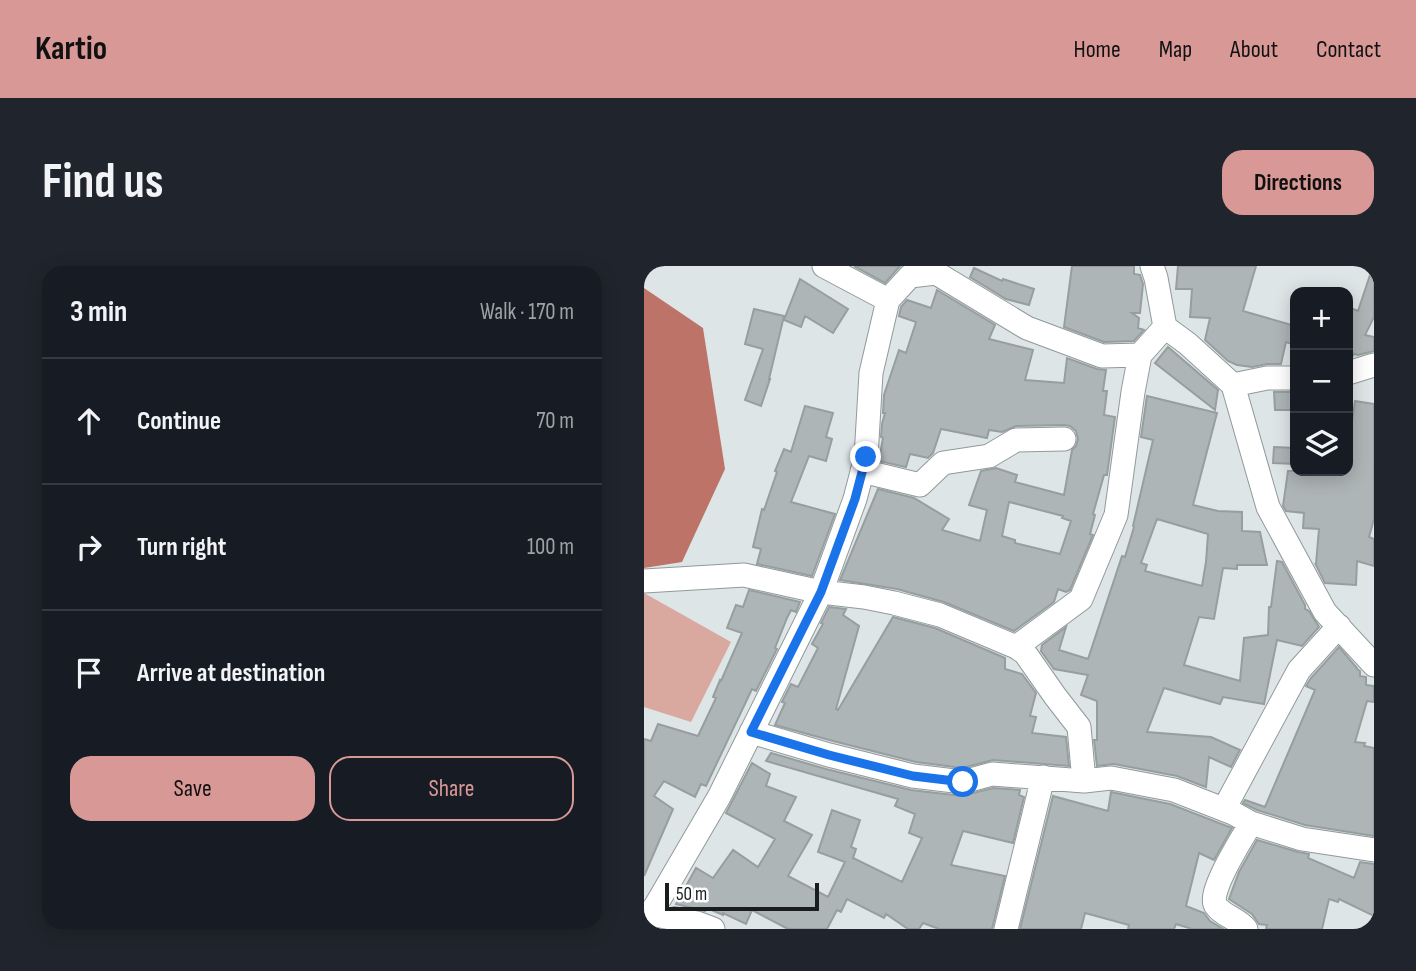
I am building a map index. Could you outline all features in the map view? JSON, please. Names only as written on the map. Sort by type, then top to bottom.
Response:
[{"type":"street","points":[[824,266],[888,300]]},
{"type":"street","points":[[1152,266],[1165,327],[1233,384],[1268,508],[1325,611],[1374,665]]},
{"type":"street","points":[[701,927],[647,918],[719,797],[821,592],[855,499],[866,457],[871,373],[888,300],[910,276],[936,273],[1027,328],[1102,356],[1140,355]]},
{"type":"street","points":[[1016,648],[1081,599],[1116,515],[1140,355],[1165,327]]},
{"type":"street","points":[[1353,371],[1374,365]]},
{"type":"street","points":[[1233,384],[1267,378],[1290,378]]},
{"type":"street","points":[[862,471],[920,485],[943,463],[989,456],[1016,440],[1064,439]]},
{"type":"street","points":[[644,581],[744,575],[821,592],[864,597],[940,615],[1016,648],[1025,653],[1079,727],[1084,781]]},
{"type":"street","points":[[1224,809],[1298,670],[1339,626]]},
{"type":"street","points":[[751,732],[913,776],[963,782],[992,774],[1084,781],[1111,778],[1174,790],[1224,809],[1251,823],[1302,839],[1374,850]]},
{"type":"street","points":[[1006,929],[1043,777]]},
{"type":"street","points":[[1246,929],[1217,908],[1213,898],[1217,883],[1251,823]]},
{"type":"shaded area","points":[[644,288],[703,328],[725,469],[682,562],[644,568]]},
{"type":"shaded area","points":[[644,593],[731,642],[691,722],[644,707]]},
{"type":"building","points":[[854,266],[900,266],[885,283]]},
{"type":"building","points":[[1072,266],[1134,266],[1134,274],[1140,275],[1143,284],[1140,313],[1132,313],[1139,318],[1138,328],[1144,330],[1134,341],[1104,342],[1064,327]]},
{"type":"building","points":[[1178,266],[1256,266],[1243,311],[1290,325],[1290,343],[1286,342],[1281,364],[1252,367],[1228,361],[1205,340],[1210,318],[1190,317],[1192,289],[1176,289]]},
{"type":"building","points":[[974,268],[1002,281],[1003,279],[1034,289],[1029,305],[1006,299],[970,277]]},
{"type":"building","points":[[1371,272],[1374,273],[1374,317],[1365,335],[1374,337],[1374,351],[1353,356],[1353,309],[1358,311]]},
{"type":"building","points":[[800,279],[848,309],[833,333],[805,316],[801,327],[784,320]]},
{"type":"building","points":[[937,290],[995,325],[989,339],[1033,350],[1025,380],[1064,383],[1067,358],[1106,370],[1104,415],[1115,417],[1107,475],[1104,475],[1093,514],[1095,515],[1090,534],[1093,535],[1070,590],[1066,592],[1058,589],[1054,602],[1014,631],[944,602],[897,589],[840,580],[878,489],[914,498],[949,519],[942,530],[980,541],[987,510],[969,505],[981,471],[996,468],[1017,475],[1015,482],[1064,495],[1072,450],[1078,439],[1076,431],[1070,426],[1016,426],[1002,432],[989,430],[987,438],[941,429],[933,453],[928,458],[910,454],[906,467],[879,461],[885,413],[884,395],[899,350],[906,353],[916,322],[899,316],[901,307],[907,300],[931,308]],"holes":[[[1009,502],[1063,516],[1062,518],[1071,521],[1060,554],[1015,543],[1015,540],[1002,536]]]},
{"type":"building","points":[[754,309],[784,316],[761,406],[745,400],[763,349],[745,344]]},
{"type":"building","points":[[1168,347],[1218,390],[1215,410],[1155,363]]},
{"type":"building","points":[[1274,392],[1290,392],[1290,410],[1275,410]]},
{"type":"building","points":[[1147,396],[1217,413],[1193,505],[1218,511],[1242,512],[1242,531],[1260,532],[1267,565],[1223,568],[1214,619],[1199,617],[1184,665],[1240,681],[1244,638],[1268,635],[1269,607],[1277,561],[1282,562],[1305,609],[1319,627],[1302,646],[1277,640],[1264,704],[1223,697],[1220,704],[1164,688],[1147,732],[1211,737],[1240,750],[1231,767],[1209,757],[1206,787],[1177,776],[1114,764],[1097,766],[1094,740],[1097,740],[1097,701],[1081,695],[1088,675],[1054,669],[1041,651],[1042,645],[1066,627],[1059,650],[1088,659],[1134,527],[1153,440],[1141,437]],"holes":[[[1157,519],[1208,534],[1202,586],[1145,571],[1147,565],[1141,563]]]},
{"type":"building","points":[[1355,401],[1374,404],[1374,519],[1369,537],[1374,539],[1374,566],[1357,561],[1356,585],[1325,583],[1315,563],[1319,529],[1303,528],[1304,513],[1286,511],[1283,506],[1288,471],[1290,476],[1353,476]]},
{"type":"building","points":[[805,406],[833,413],[826,437],[832,439],[826,461],[809,456],[791,502],[835,514],[812,576],[757,564],[761,549],[753,547],[762,509],[764,510],[777,472],[775,471],[784,449],[791,452]]},
{"type":"building","points":[[1274,447],[1290,448],[1290,464],[1273,463]]},
{"type":"building","points":[[749,590],[800,602],[796,612],[791,610],[775,648],[777,649],[756,691],[752,689],[706,786],[701,784],[695,797],[664,781],[654,796],[673,809],[644,876],[644,739],[651,741],[658,724],[698,736],[742,633],[727,628],[736,605],[743,607]]},
{"type":"building","points":[[829,607],[846,609],[843,615],[859,626],[836,709],[838,710],[893,617],[935,628],[1005,658],[1005,669],[1022,674],[1036,693],[1030,716],[1036,717],[1032,733],[1066,737],[1069,766],[993,760],[962,768],[916,762],[775,725],[791,684],[798,687],[818,648],[812,644]]},
{"type":"building","points":[[1339,647],[1360,671],[1360,676],[1366,677],[1366,685],[1374,686],[1374,702],[1367,701],[1355,742],[1374,748],[1374,836],[1305,825],[1243,803],[1245,800],[1265,807],[1315,690],[1306,686]]},
{"type":"building","points":[[771,753],[911,790],[962,796],[993,788],[1020,790],[1019,795],[1024,797],[1013,843],[963,831],[951,865],[1005,876],[992,929],[939,929],[923,923],[919,929],[908,929],[886,914],[884,918],[847,899],[841,912],[837,910],[827,929],[788,929],[752,910],[746,924],[707,908],[705,911],[676,904],[696,868],[713,878],[733,850],[758,867],[775,839],[726,813],[752,763],[770,774],[766,786],[796,797],[784,821],[812,835],[788,876],[828,897],[845,862],[818,852],[832,810],[860,820],[851,847],[856,849],[853,858],[902,882],[922,838],[909,833],[915,814],[895,806],[898,799],[766,761]]},
{"type":"building","points":[[1111,792],[1170,804],[1232,828],[1214,860],[1199,853],[1186,906],[1204,913],[1210,921],[1223,929],[1192,929],[1176,924],[1174,929],[1128,929],[1129,925],[1085,913],[1081,929],[1020,929],[1053,796],[1108,811]]},
{"type":"building","points":[[1257,840],[1309,854],[1308,858],[1354,878],[1360,862],[1374,864],[1374,916],[1339,899],[1338,902],[1329,899],[1322,929],[1266,929],[1267,925],[1259,924],[1252,914],[1229,899],[1239,872]]},
{"type":"route","points":[[866,457],[855,499],[821,592],[751,732],[913,776],[963,782]]}]
